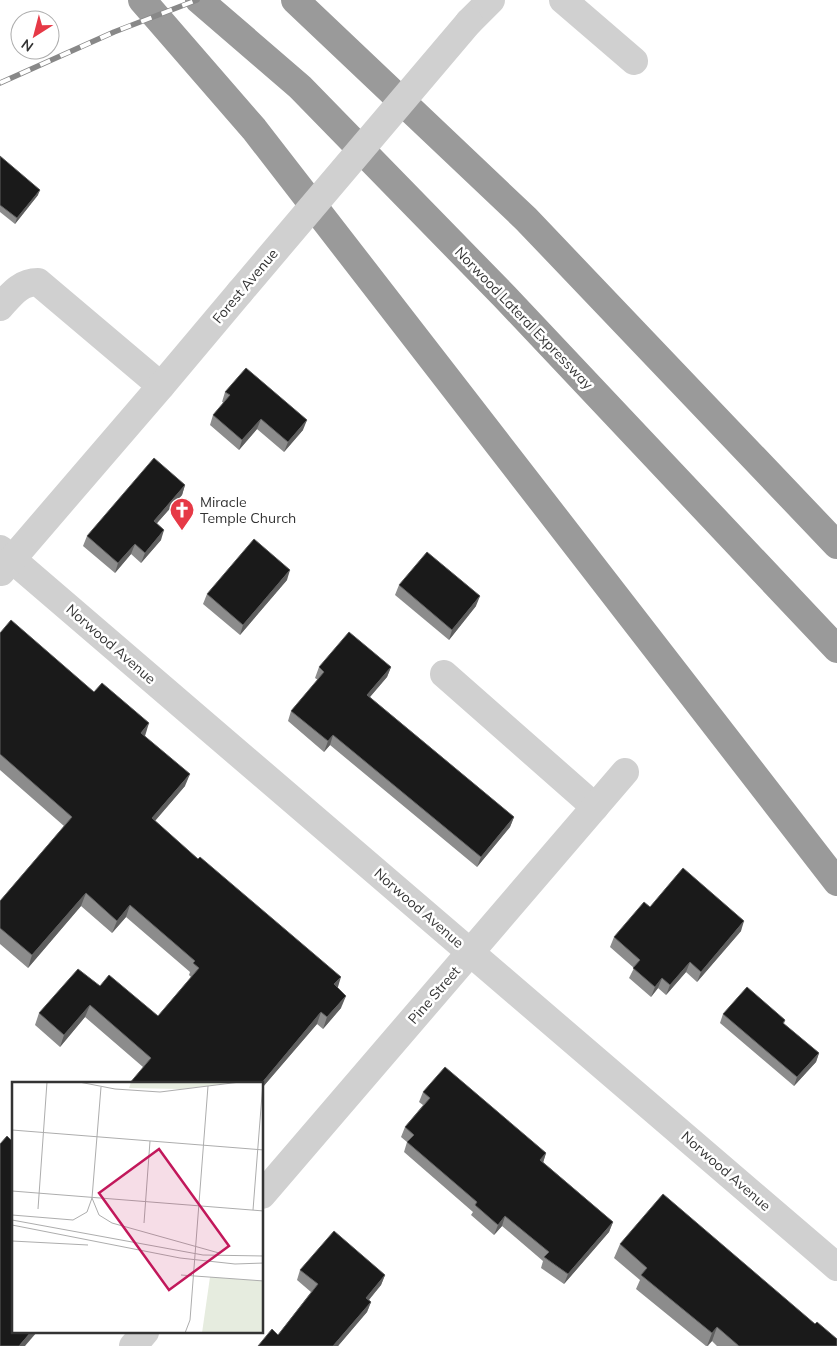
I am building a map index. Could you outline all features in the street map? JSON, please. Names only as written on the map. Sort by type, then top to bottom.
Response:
[{"type":"highway","points":[[142,0],[254,129],[837,882]]},
{"type":"highway","name":"Norwood Lateral Expressway","points":[[199,0],[300,87],[505,297],[837,650]]},
{"type":"highway","points":[[295,0],[526,219],[837,545]]},
{"type":"street","name":"Forest Avenue","points":[[4,561],[162,386],[469,22],[491,0]]},
{"type":"street","points":[[563,0],[634,61]]},
{"type":"street","points":[[0,307],[15,290],[28,282],[38,282],[162,386]]},
{"type":"street","name":"Norwood Avenue","points":[[4,561],[471,952],[837,1267]]},
{"type":"street","points":[[444,674],[595,807]]},
{"type":"street","name":"Pine Street","points":[[264,1193],[624,772]]},
{"type":"street","points":[[133,1346],[143,1334]]},
{"type":"building","points":[[0,156],[40,190],[17,218],[0,205]]},
{"type":"building","points":[[246,368],[307,420],[288,442],[261,419],[242,440],[213,415],[230,395],[225,392]]},
{"type":"building","points":[[154,458],[185,485],[154,521],[164,530],[145,553],[135,544],[118,563],[87,536]]},
{"type":"building","points":[[254,539],[290,570],[243,625],[207,594]]},
{"type":"building","points":[[427,552],[480,596],[452,630],[399,585]]},
{"type":"building","points":[[11,620],[94,692],[102,683],[149,723],[141,733],[190,774],[152,818],[198,859],[200,857],[341,977],[334,984],[346,996],[327,1017],[321,1012],[263,1082],[131,1082],[151,1058],[90,1005],[64,1035],[39,1013],[78,969],[100,986],[109,975],[158,1016],[199,968],[193,963],[195,961],[130,905],[117,921],[86,893],[32,955],[0,928],[0,901],[72,817],[0,754],[0,633]]},
{"type":"building","points":[[349,632],[391,667],[367,695],[514,817],[481,857],[333,735],[328,741],[291,711],[324,672],[319,667]]},
{"type":"building","points":[[683,868],[744,921],[701,972],[690,962],[670,985],[662,978],[655,987],[633,968],[640,960],[614,937],[644,902],[650,907]]},
{"type":"building","points":[[747,987],[785,1020],[783,1023],[819,1053],[797,1077],[723,1014]]},
{"type":"building","points":[[445,1067],[546,1153],[540,1160],[613,1222],[568,1274],[544,1257],[549,1252],[505,1216],[498,1225],[475,1205],[477,1202],[407,1142],[414,1135],[405,1127],[430,1098],[423,1092]]},
{"type":"building","points":[[7,1136],[12,1141],[12,1334],[29,1334],[19,1346],[0,1346],[0,1144]]},
{"type":"building","points":[[663,1194],[815,1324],[817,1322],[837,1339],[837,1346],[739,1346],[717,1327],[712,1333],[641,1275],[647,1268],[620,1244]]},
{"type":"building","points":[[334,1231],[385,1275],[366,1298],[371,1302],[333,1346],[258,1346],[272,1329],[278,1335],[318,1284],[300,1270]]},
{"type":"railway","points":[[0,83],[114,32],[197,0]]},
{"type":"place","name":"Miracle Temple Church","points":[[182,531]]}]
